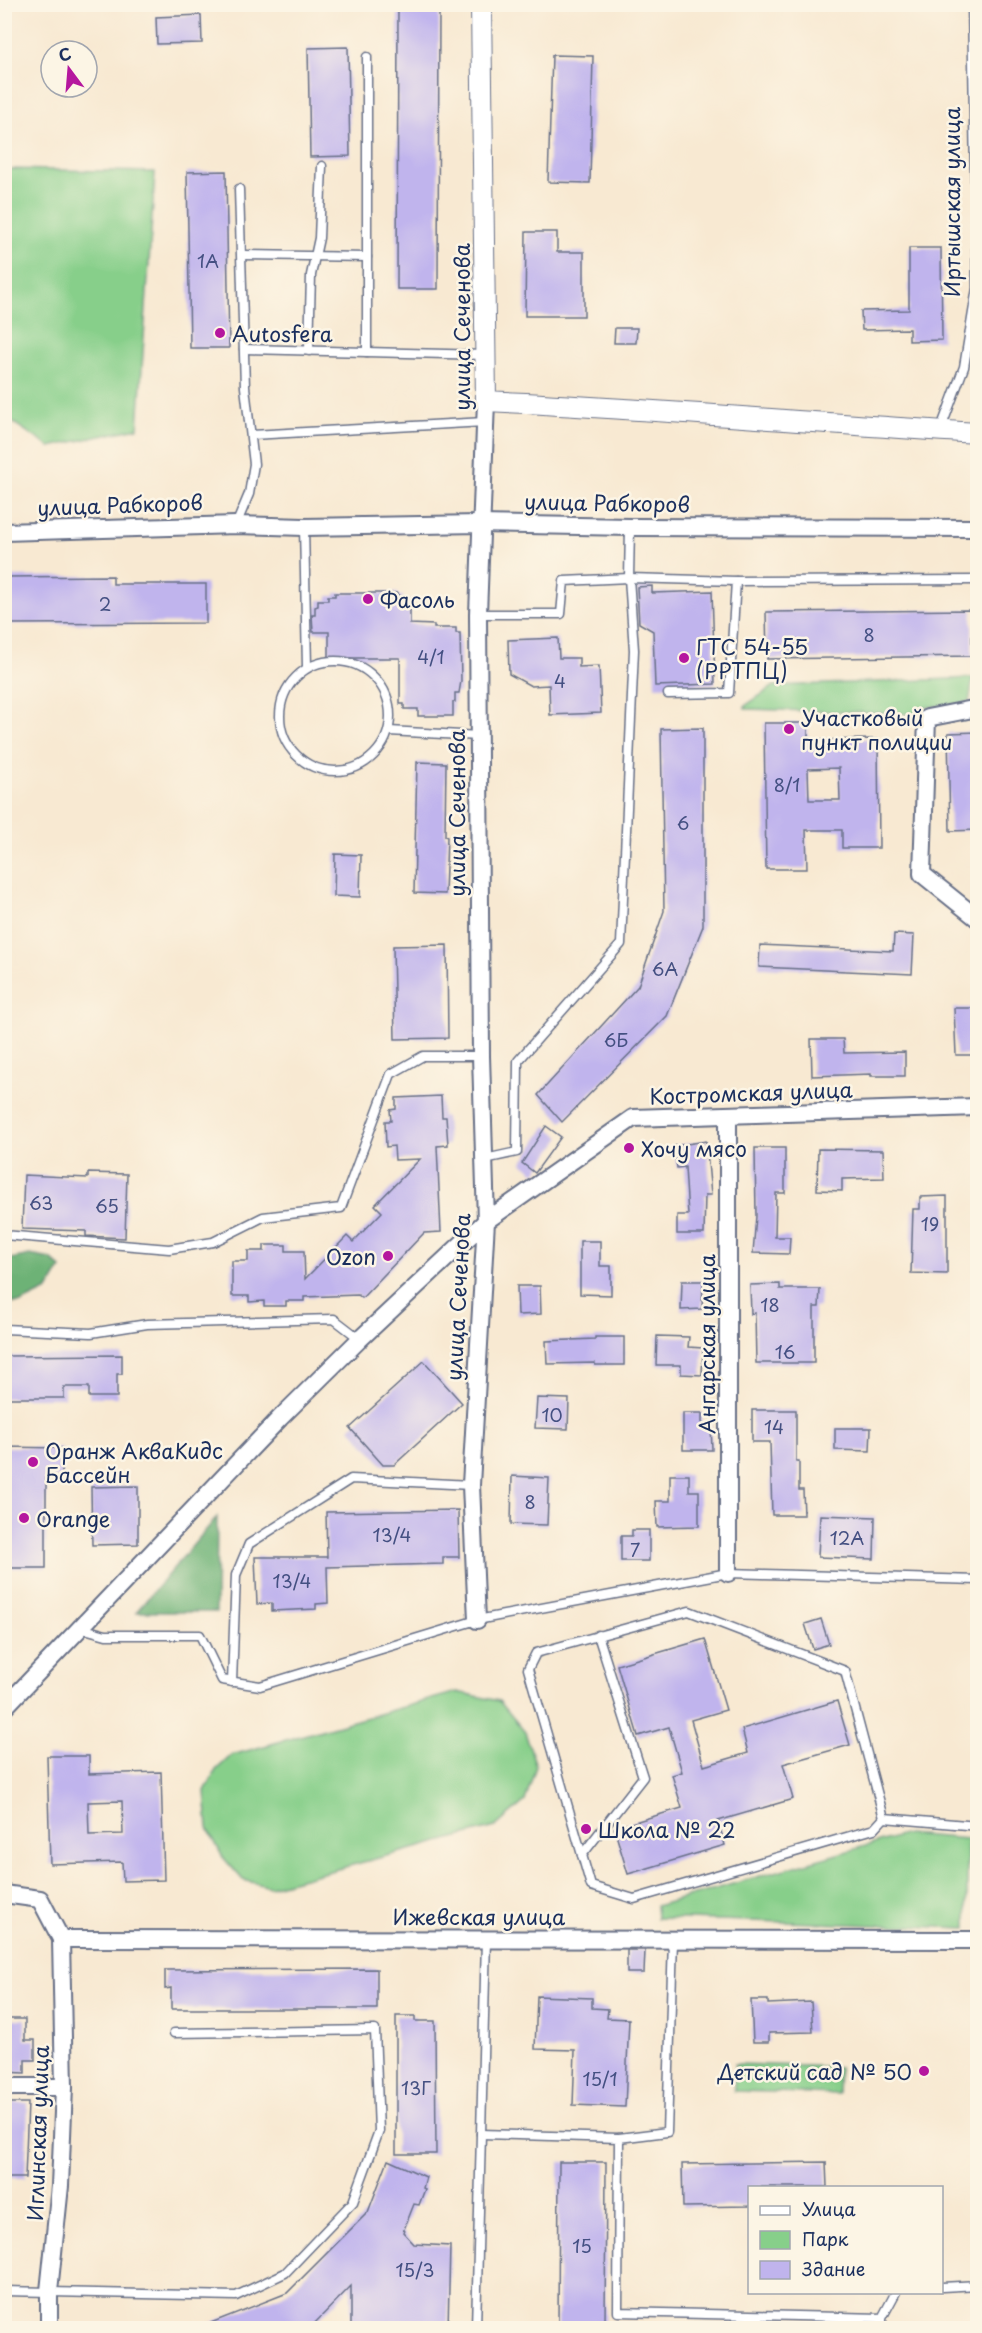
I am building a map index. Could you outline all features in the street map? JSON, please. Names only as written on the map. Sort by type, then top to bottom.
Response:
[{"type":"street","name":"улица Сеченова","points":[[477,1620],[471,1485],[486,1221],[481,1056],[478,614],[486,401],[481,4]]},
{"type":"street","points":[[486,401],[978,433]]},
{"type":"street","name":"улица Рабкоров","points":[[4,532],[236,525],[480,524],[978,528]]},
{"type":"street","points":[[978,708],[927,718],[922,874],[978,919]]},
{"type":"street","name":"Костромская улица","points":[[4,1708],[280,1418],[486,1221],[633,1118],[978,1107]]},
{"type":"street","name":"Ангарская улица","points":[[728,1115],[728,1573]]},
{"type":"street","points":[[4,1894],[40,1899],[62,1939]]},
{"type":"street","name":"Ижевская улица","points":[[62,1939],[978,1940]]},
{"type":"street","name":"Иглинская улица","points":[[49,2328],[49,2291],[60,2186],[64,2087],[62,1939]]},
{"type":"street","points":[[4,2087],[64,2087]]},
{"type":"lane","name":"Иртышская улица","points":[[940,430],[964,368],[977,288],[972,4]]},
{"type":"lane","points":[[367,352],[368,57]]},
{"type":"lane","points":[[309,351],[311,275],[319,238],[322,166]]},
{"type":"lane","points":[[236,525],[249,494],[254,464],[246,387],[239,189]]},
{"type":"lane","points":[[242,255],[368,257]]},
{"type":"lane","points":[[244,349],[486,355]]},
{"type":"lane","points":[[252,435],[485,422]]},
{"type":"lane","points":[[304,526],[307,667]]},
{"type":"lane","points":[[485,1159],[517,1152],[518,1061],[621,944],[634,650],[629,578],[630,527]]},
{"type":"lane","points":[[478,614],[561,614],[564,581],[629,578],[736,581],[978,580]]},
{"type":"lane","points":[[668,694],[729,693],[736,581]]},
{"type":"lane","points":[[325,661],[345,661],[363,667],[378,680],[386,693],[391,711],[389,731],[372,758],[352,769],[333,772],[314,767],[297,757],[282,735],[279,716],[282,697],[292,680],[307,667],[325,661]]},
{"type":"lane","points":[[389,731],[479,736]]},
{"type":"lane","points":[[4,1235],[169,1249],[213,1242],[263,1217],[341,1208],[391,1074],[423,1056],[481,1056]]},
{"type":"lane","points":[[4,1329],[91,1333],[147,1324],[334,1319],[360,1340]]},
{"type":"lane","points":[[232,1682],[236,1575],[249,1544],[351,1479],[471,1485]]},
{"type":"lane","points":[[81,1628],[106,1635],[200,1635],[222,1680],[260,1686],[477,1620],[728,1573],[978,1580]]},
{"type":"lane","points":[[689,1611],[845,1671],[884,1818],[874,1829],[634,1899],[591,1886],[528,1669],[536,1653],[689,1611]]},
{"type":"lane","points":[[582,1855],[643,1777],[598,1635]]},
{"type":"lane","points":[[884,1818],[978,1826]]},
{"type":"lane","points":[[476,2328],[486,1938]]},
{"type":"lane","points":[[481,2134],[619,2138],[667,2132],[673,1940]]},
{"type":"lane","points":[[4,2291],[236,2296],[285,2273],[353,2202],[379,2131],[375,2030],[174,2033]]},
{"type":"lane","points":[[619,2138],[618,2312],[882,2318]]},
{"type":"lane","points":[[943,2288],[978,2285]]},
{"type":"lane","points":[[882,2328],[882,2318],[895,2294]]},
{"type":"green space","points":[[5,169],[155,172],[138,428],[50,447],[5,417]]},
{"type":"green space","points":[[973,678],[969,702],[923,708],[913,714],[745,709],[745,706],[774,686]]},
{"type":"green space","points":[[30,1255],[51,1259],[61,1268],[48,1290],[21,1303],[5,1303],[5,1260]]},
{"type":"green space","points":[[217,1517],[216,1612],[136,1612]]},
{"type":"green space","points":[[457,1692],[499,1701],[525,1732],[536,1766],[525,1801],[495,1827],[270,1887],[243,1880],[222,1856],[208,1828],[205,1791],[216,1770],[232,1755]]},
{"type":"green space","points":[[907,1834],[967,1839],[967,1928],[657,1918],[656,1906]]},
{"type":"green space","points":[[735,2064],[839,2067],[838,2094],[734,2091]]},
{"type":"building","points":[[398,7],[439,7],[438,289],[397,289]]},
{"type":"building","points":[[201,15],[202,43],[157,44],[156,17]]},
{"type":"building","points":[[348,47],[350,156],[310,157],[308,48]]},
{"type":"building","points":[[552,55],[593,56],[590,183],[548,182]]},
{"type":"building","points":[[226,171],[229,348],[190,348],[187,172]]},
{"type":"building","points":[[526,232],[557,232],[557,252],[584,252],[584,316],[525,316]]},
{"type":"building","points":[[909,248],[941,248],[942,340],[909,341],[909,329],[862,330],[861,311],[909,310]]},
{"type":"building","points":[[615,328],[637,328],[636,343],[614,343]]},
{"type":"building","points":[[113,576],[113,584],[206,584],[206,623],[4,624],[4,577]]},
{"type":"building","name":"ГТС 54-55 (РРТПЦ)","points":[[652,586],[652,593],[712,591],[715,684],[655,686],[653,631],[639,623],[637,587]]},
{"type":"building","points":[[335,593],[398,593],[398,596],[403,596],[403,600],[410,600],[410,624],[434,625],[434,628],[456,628],[456,633],[460,633],[461,681],[459,693],[455,693],[453,716],[418,716],[418,709],[404,709],[404,704],[400,704],[400,658],[329,658],[329,632],[313,632],[312,615],[315,615],[318,600],[328,600],[328,596],[335,596]]},
{"type":"building","points":[[972,610],[972,656],[767,659],[766,612]]},
{"type":"building","points":[[558,638],[559,658],[579,658],[579,667],[599,666],[601,713],[550,715],[549,685],[531,686],[509,674],[508,640]]},
{"type":"building","points":[[764,723],[808,723],[808,740],[878,739],[879,848],[842,848],[842,830],[806,830],[807,869],[766,869]],"holes":[[[839,768],[840,800],[809,800],[808,769]]]},
{"type":"building","points":[[703,728],[703,926],[667,1016],[562,1122],[538,1095],[638,986],[664,911],[661,729]]},
{"type":"building","points":[[978,732],[978,830],[950,831],[948,733]]},
{"type":"building","points":[[417,762],[446,763],[445,894],[414,893]]},
{"type":"building","points":[[335,854],[361,855],[360,897],[334,896]]},
{"type":"building","points":[[894,934],[914,935],[912,974],[759,967],[760,945],[893,951]]},
{"type":"building","points":[[447,945],[448,1038],[395,1039],[393,946]]},
{"type":"building","points":[[954,1008],[978,1008],[978,1055],[956,1055]]},
{"type":"building","points":[[811,1039],[843,1039],[844,1053],[905,1052],[905,1076],[871,1076],[871,1074],[812,1076]]},
{"type":"building","points":[[441,1096],[442,1117],[446,1117],[448,1145],[437,1146],[441,1232],[424,1233],[362,1298],[358,1295],[304,1297],[304,1301],[286,1301],[286,1306],[264,1306],[264,1301],[249,1302],[249,1296],[232,1296],[232,1261],[248,1261],[248,1251],[264,1251],[264,1245],[286,1245],[286,1251],[304,1251],[305,1279],[347,1236],[353,1242],[382,1212],[375,1205],[420,1159],[395,1160],[394,1146],[386,1147],[385,1121],[391,1121],[390,1110],[396,1109],[396,1098]]},
{"type":"building","points":[[546,1126],[561,1137],[535,1173],[522,1163]]},
{"type":"building","points":[[706,1141],[711,1195],[705,1195],[704,1234],[677,1234],[677,1215],[688,1215],[685,1167],[677,1168],[674,1146]]},
{"type":"building","points":[[755,1148],[785,1148],[785,1193],[776,1193],[775,1237],[790,1237],[789,1254],[753,1253],[756,1216]]},
{"type":"building","points":[[818,1149],[883,1150],[884,1178],[842,1179],[842,1191],[817,1190]]},
{"type":"building","points":[[88,1173],[127,1174],[125,1238],[86,1236],[86,1231],[22,1229],[24,1175],[88,1178]]},
{"type":"building","points":[[947,1196],[947,1274],[911,1273],[913,1209],[920,1209],[920,1197]]},
{"type":"building","points":[[580,1241],[600,1241],[600,1266],[611,1266],[611,1295],[580,1294]]},
{"type":"building","points":[[682,1281],[703,1281],[702,1309],[681,1310]]},
{"type":"building","points":[[780,1284],[780,1289],[820,1289],[819,1307],[814,1307],[814,1363],[756,1363],[755,1313],[751,1314],[750,1285]]},
{"type":"building","points":[[517,1286],[540,1286],[541,1314],[518,1315]]},
{"type":"building","points":[[657,1336],[689,1337],[688,1347],[703,1348],[702,1375],[681,1374],[681,1365],[656,1365]]},
{"type":"building","points":[[595,1337],[624,1337],[624,1365],[547,1364],[546,1341],[595,1339]]},
{"type":"building","points":[[122,1355],[122,1374],[117,1374],[117,1397],[89,1397],[89,1387],[64,1387],[64,1398],[4,1398],[4,1356]]},
{"type":"building","points":[[424,1361],[462,1403],[394,1465],[383,1465],[350,1428]]},
{"type":"building","points":[[537,1398],[569,1399],[568,1429],[535,1428]]},
{"type":"building","points":[[752,1410],[796,1410],[796,1461],[799,1461],[799,1490],[803,1490],[804,1515],[772,1515],[770,1442],[752,1442]]},
{"type":"building","points":[[683,1413],[702,1413],[702,1424],[711,1424],[712,1450],[683,1450]]},
{"type":"building","points":[[835,1428],[871,1428],[870,1451],[835,1450]]},
{"type":"building","points":[[4,1447],[62,1448],[62,1477],[46,1477],[46,1568],[4,1568]]},
{"type":"building","points":[[670,1475],[689,1475],[689,1491],[699,1491],[699,1526],[657,1527],[656,1501],[670,1501]]},
{"type":"building","points":[[512,1476],[549,1478],[547,1525],[511,1524]]},
{"type":"building","points":[[138,1486],[138,1544],[92,1545],[91,1487]]},
{"type":"building","points":[[458,1510],[459,1557],[443,1557],[443,1564],[327,1567],[328,1603],[316,1604],[316,1609],[272,1611],[272,1603],[257,1604],[255,1557],[327,1557],[326,1512]]},
{"type":"building","points":[[820,1515],[875,1517],[874,1559],[818,1557]]},
{"type":"building","points":[[632,1530],[649,1530],[649,1561],[621,1561],[621,1536],[632,1536]]},
{"type":"building","points":[[821,1619],[829,1644],[813,1649],[805,1624]]},
{"type":"building","points":[[705,1639],[726,1710],[691,1720],[704,1766],[748,1753],[742,1729],[837,1701],[850,1745],[783,1764],[793,1799],[718,1821],[725,1845],[628,1874],[614,1828],[682,1808],[672,1775],[682,1772],[669,1727],[638,1736],[617,1665]]},
{"type":"building","points":[[47,1756],[89,1756],[89,1774],[161,1772],[164,1880],[123,1881],[122,1862],[50,1864]],"holes":[[[122,1801],[123,1834],[89,1835],[88,1802]]]},
{"type":"building","points":[[627,1950],[645,1950],[644,1973],[627,1973]]},
{"type":"building","points":[[377,1969],[377,2009],[171,2009],[171,1988],[165,1989],[165,1970]]},
{"type":"building","points":[[537,1996],[592,1998],[592,2008],[608,2009],[607,2018],[629,2019],[625,2107],[573,2105],[575,2050],[535,2049]]},
{"type":"building","points":[[751,2000],[768,2000],[768,2004],[811,2002],[813,2032],[769,2033],[769,2042],[753,2042]]},
{"type":"building","points":[[396,2016],[415,2016],[415,2021],[435,2021],[436,2154],[396,2154]]},
{"type":"building","points":[[4,2019],[25,2019],[25,2040],[35,2040],[35,2060],[25,2060],[25,2073],[4,2072]]},
{"type":"building","points":[[4,2103],[28,2103],[25,2178],[4,2178]]},
{"type":"building","points":[[388,2160],[426,2177],[423,2188],[425,2189],[419,2205],[414,2204],[403,2232],[414,2244],[450,2246],[448,2328],[351,2328],[351,2286],[310,2328],[306,2324],[297,2328],[198,2328],[287,2293],[368,2212]]},
{"type":"building","points":[[559,2162],[606,2162],[605,2328],[558,2328]]},
{"type":"building","points":[[826,2162],[827,2186],[748,2186],[748,2206],[683,2207],[682,2164]]},
{"type":"place","name":"Autosfera","points":[[220,333]]},
{"type":"place","name":"Фасоль","points":[[368,599]]},
{"type":"place","name":"ГТС 54-55 (РРТПЦ)","points":[[684,658]]},
{"type":"place","name":"Участковый пункт полиции","points":[[789,729]]},
{"type":"place","name":"Хочу мясо","points":[[629,1148]]},
{"type":"place","name":"Ozon","points":[[388,1256]]},
{"type":"place","name":"Оранж АкваКидс Бассейн","points":[[33,1462]]},
{"type":"place","name":"Orange","points":[[24,1518]]},
{"type":"place","name":"Школа № 22","points":[[586,1829]]},
{"type":"place","name":"Детский сад № 50","points":[[924,2071]]}]
